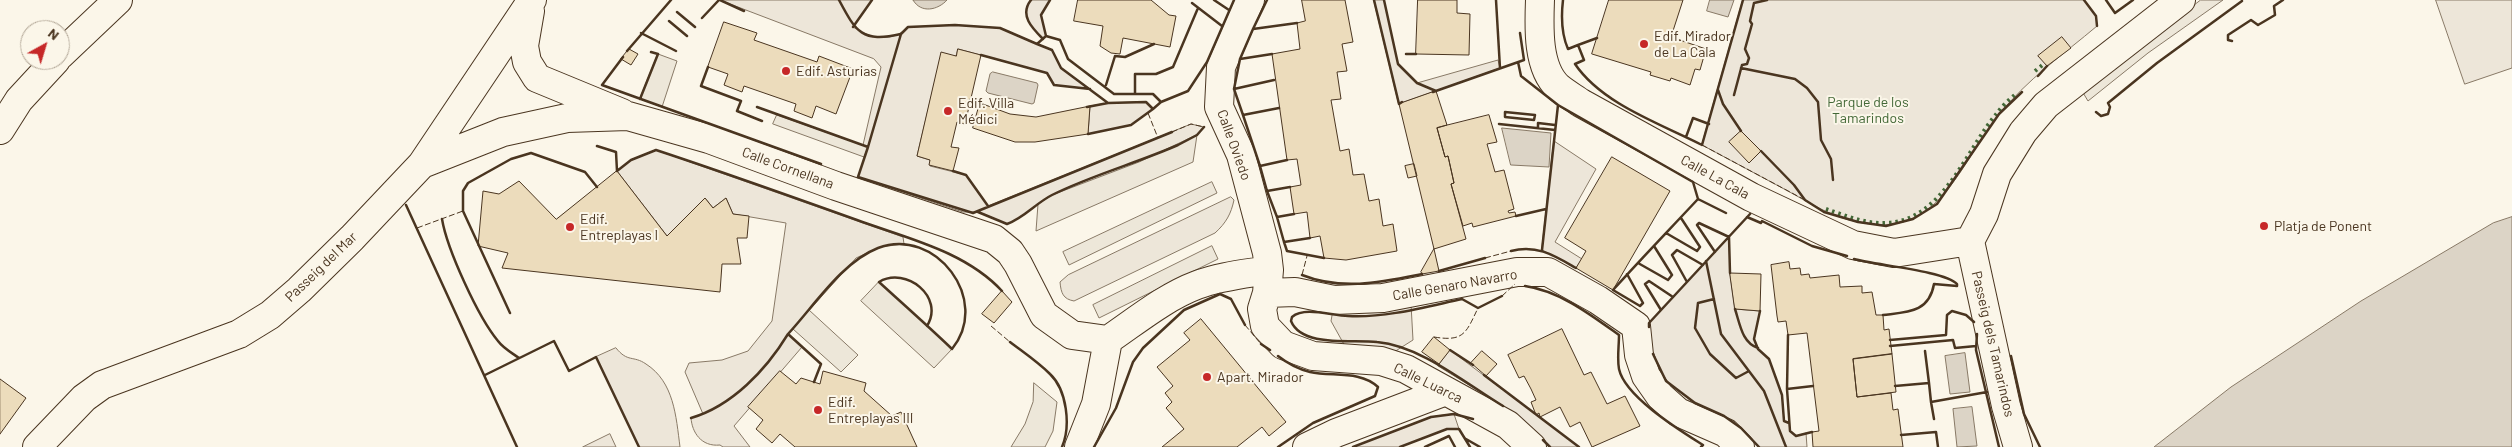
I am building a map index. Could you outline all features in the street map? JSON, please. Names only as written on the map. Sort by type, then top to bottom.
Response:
[{"type":"street","points":[[70,46],[118,0]]},
{"type":"street","points":[[532,0],[524,46],[527,62],[537,78],[628,116]]},
{"type":"street","name":"Passeig del Mar","points":[[37,447],[84,398],[102,385],[238,334],[270,315],[352,238],[422,164],[532,0]]},
{"type":"street","name":"Calle Oviedo","points":[[1250,0],[1221,67],[1219,107],[1241,155],[1268,282]]},
{"type":"street","name":"Calle La Cala","points":[[1540,0],[1539,30],[1546,67],[1557,86],[1581,103],[1751,197],[1853,245],[1894,253],[1970,241]]},
{"type":"street","points":[[1970,241],[1984,214],[1997,174],[2023,132],[2046,106],[2181,0]]},
{"type":"street","points":[[0,130],[19,100],[47,70]]},
{"type":"street","name":"Calle Cornellana","points":[[422,164],[503,132],[567,118],[628,116],[709,140],[836,186],[994,239],[1010,252],[1018,264],[1044,315],[1072,335],[1108,340]]},
{"type":"street","name":"Passeig dels Tamarindos","points":[[1970,241],[2006,406],[2018,447]]},
{"type":"street","name":"Calle Genaro Navarro","points":[[1108,340],[1164,302],[1196,286],[1224,277],[1268,282],[1295,292],[1334,300],[1383,298],[1517,272],[1548,272],[1598,300],[1636,326],[1639,355],[1646,376],[1660,396],[1678,412],[1726,433],[1740,447]]},
{"type":"street","name":"Calle Luarca","points":[[1268,282],[1262,309],[1265,326],[1283,345],[1312,356],[1381,361],[1406,368],[1508,425],[1532,447]]},
{"type":"street","points":[[1079,447],[1096,404],[1108,340]]},
{"type":"street","points":[[1307,447],[1336,433],[1446,391]]},
{"type":"green space","points":[[720,0],[872,0],[853,27],[874,36],[888,37],[902,32],[908,27],[955,25],[1000,28],[1052,50],[1061,68],[1090,89],[1054,85],[1047,73],[958,49],[956,56],[940,60],[917,156],[930,160],[930,166],[966,175],[988,206],[1191,124],[1204,127],[1197,135],[1178,145],[1083,181],[1052,195],[1007,224],[979,212],[963,212],[858,177],[868,147],[863,145],[881,67],[874,59]]},
{"type":"green space","points":[[1031,0],[1050,0],[1041,15],[1046,36],[1043,39],[1028,21],[1026,11]]},
{"type":"green space","points":[[1374,0],[1384,0],[1398,64],[1417,83],[1498,60],[1500,68],[1399,104]]},
{"type":"green space","name":"Parque de los Tamarindos","points":[[1743,0],[2084,0],[2096,16],[2097,26],[2033,79],[2010,102],[1944,194],[1928,209],[1909,220],[1886,225],[1848,220],[1830,213],[1702,145]]},
{"type":"green space","points":[[2436,0],[2512,0],[2512,68],[2465,84]]},
{"type":"green space","points":[[1146,102],[1153,109],[1131,125],[1088,134],[1090,106],[1108,103]]},
{"type":"green space","points":[[1554,141],[1596,169],[1555,242],[1582,259],[1576,268],[1542,250]]},
{"type":"green space","points":[[656,150],[903,237],[904,244],[880,247],[856,258],[788,334],[802,347],[734,426],[750,447],[723,447],[708,444],[699,438],[693,428],[691,418],[703,414],[685,372],[689,363],[722,360],[748,351],[772,321],[786,223],[733,214],[726,198],[713,208],[705,198],[667,236],[617,171],[631,160]]},
{"type":"green space","points":[[1231,197],[1234,200],[1230,214],[1215,233],[1074,301],[1067,299],[1063,295],[1060,282],[1068,275]]},
{"type":"green space","points":[[1729,237],[1730,273],[1735,309],[1760,311],[1754,339],[1758,348],[1769,359],[1782,395],[1784,421],[1789,423],[1790,431],[1796,436],[1806,433],[1807,447],[1759,447],[1741,428],[1724,416],[1695,403],[1666,381],[1652,354],[1649,323]]},
{"type":"green space","points":[[1411,304],[1413,340],[1394,352],[1346,348],[1331,321],[1333,310]]},
{"type":"green space","points":[[616,348],[624,356],[646,364],[663,380],[675,412],[680,447],[639,447],[596,357]]},
{"type":"green space","points":[[1450,350],[1579,447],[1550,447],[1503,406],[1438,366]]},
{"type":"green space","points":[[1454,414],[1459,429],[1447,429],[1400,447],[1353,447],[1431,417]]},
{"type":"green space","points":[[610,434],[616,447],[583,447]]},
{"type":"shaded area","points":[[913,0],[947,0],[939,6],[925,9]]},
{"type":"shaded area","points":[[1710,0],[1734,0],[1728,17],[1707,11]]},
{"type":"shaded area","points":[[2201,0],[2223,0],[2148,53],[2088,101],[2082,91]]},
{"type":"shaded area","points":[[658,54],[677,61],[662,107],[640,99]]},
{"type":"shaded area","points":[[993,72],[1037,83],[1034,103],[988,93],[986,91],[990,74]]},
{"type":"shaded area","points":[[777,115],[868,147],[864,157],[773,124]]},
{"type":"shaded area","points":[[1502,128],[1551,133],[1549,167],[1511,165]]},
{"type":"shaded area","points":[[1197,135],[1193,162],[1036,231],[1038,204],[1052,195],[1139,162]]},
{"type":"shaded area","points":[[1212,182],[1217,193],[1069,265],[1063,252]]},
{"type":"shaded area","points":[[2512,217],[2512,447],[2154,447],[2231,387],[2361,301],[2493,223]]},
{"type":"shaded area","points":[[1212,246],[1218,259],[1099,318],[1093,305]]},
{"type":"shaded area","points":[[879,282],[952,349],[934,368],[861,301]]},
{"type":"shaded area","points":[[809,310],[858,355],[841,372],[793,329]]},
{"type":"shaded area","points":[[1965,353],[1970,392],[1950,394],[1945,356]]},
{"type":"shaded area","points":[[1034,383],[1057,402],[1053,431],[1045,447],[1011,447],[1025,424],[1033,402]]},
{"type":"shaded area","points":[[1972,407],[1977,446],[1957,447],[1953,409]]},
{"type":"building","points":[[1078,0],[1151,0],[1169,15],[1176,16],[1170,47],[1123,38],[1120,54],[1111,53],[1100,46],[1103,26],[1074,21]]},
{"type":"building","points":[[1302,0],[1345,0],[1353,42],[1342,44],[1347,71],[1337,72],[1341,99],[1331,100],[1340,151],[1349,149],[1353,175],[1364,174],[1369,201],[1379,199],[1383,226],[1393,224],[1397,251],[1346,260],[1324,258],[1320,236],[1310,238],[1307,212],[1294,214],[1290,187],[1301,185],[1297,159],[1287,160],[1272,54],[1300,49],[1297,23],[1305,21]]},
{"type":"building","points":[[1418,0],[1457,0],[1457,13],[1470,14],[1469,55],[1416,54]]},
{"type":"building","name":"Edif. Mirador de La Cala","points":[[1609,0],[1683,0],[1671,37],[1706,49],[1700,70],[1695,69],[1690,85],[1671,78],[1670,81],[1650,75],[1651,72],[1592,54]]},
{"type":"building","name":"Edif. Asturias","points":[[724,22],[757,33],[754,40],[817,62],[819,56],[853,69],[836,114],[816,106],[812,118],[794,111],[796,104],[744,86],[742,92],[724,85],[728,74],[708,67]]},
{"type":"building","points":[[2062,37],[2071,48],[2047,66],[2038,56]]},
{"type":"building","points":[[629,49],[638,54],[631,65],[621,59]]},
{"type":"building","name":"Edif. Villa Médici","points":[[958,49],[981,55],[965,124],[957,122],[951,147],[959,148],[953,171],[929,165],[930,160],[917,156],[941,52],[956,56]]},
{"type":"building","points":[[1436,91],[1447,125],[1437,128],[1445,157],[1448,156],[1454,183],[1451,184],[1466,239],[1434,249],[1399,104]]},
{"type":"building","points":[[980,103],[1010,114],[1036,117],[1090,106],[1088,134],[1035,142],[1015,142],[973,128]]},
{"type":"building","points":[[1489,115],[1497,142],[1487,144],[1495,172],[1504,170],[1514,209],[1508,211],[1509,213],[1515,212],[1516,216],[1473,227],[1472,223],[1463,226],[1451,184],[1454,183],[1448,156],[1445,157],[1437,128]]},
{"type":"building","points":[[1741,131],[1761,151],[1749,163],[1729,142]]},
{"type":"building","points":[[1612,157],[1670,191],[1613,290],[1576,268],[1586,251],[1565,238]]},
{"type":"building","points":[[1414,164],[1417,176],[1408,178],[1405,166]]},
{"type":"building","name":"Edif. Entreplayas I","points":[[617,171],[667,236],[705,198],[713,208],[726,198],[733,214],[749,216],[747,238],[737,238],[741,264],[722,264],[720,292],[502,268],[508,253],[478,246],[483,191],[499,194],[519,181],[556,219]]},
{"type":"building","points":[[1434,249],[1439,271],[1422,274],[1421,272]]},
{"type":"building","points":[[1789,262],[1790,269],[1800,268],[1801,275],[1809,274],[1810,278],[1839,275],[1840,287],[1862,286],[1862,293],[1872,292],[1876,315],[1883,315],[1884,330],[1889,329],[1892,354],[1853,359],[1857,397],[1891,393],[1893,410],[1898,409],[1903,447],[1813,447],[1812,432],[1819,431],[1807,333],[1788,335],[1786,321],[1778,322],[1777,316],[1771,265]]},
{"type":"building","points":[[1730,273],[1761,274],[1760,311],[1735,309]]},
{"type":"building","points":[[1002,291],[1012,302],[994,323],[982,314]]},
{"type":"building","name":"Apart. Mirador","points":[[1201,319],[1286,422],[1269,436],[1262,427],[1237,447],[1162,447],[1184,429],[1166,408],[1172,402],[1165,393],[1173,386],[1157,367],[1190,340],[1184,333]]},
{"type":"building","points":[[1562,329],[1584,375],[1591,372],[1607,404],[1625,396],[1640,426],[1592,447],[1580,422],[1570,427],[1560,407],[1540,417],[1539,413],[1536,415],[1531,402],[1536,400],[1531,389],[1524,376],[1519,378],[1508,355]]},
{"type":"building","points":[[1434,337],[1450,350],[1439,364],[1422,352]]},
{"type":"building","points":[[1482,351],[1497,364],[1486,376],[1471,363]]},
{"type":"building","points":[[1892,354],[1896,392],[1857,397],[1853,359]]},
{"type":"building","name":"Edif. Entreplayas III","points":[[780,371],[796,384],[801,378],[820,384],[823,371],[866,383],[864,391],[892,416],[901,412],[917,447],[795,447],[780,434],[772,443],[756,429],[763,420],[748,407]]},
{"type":"building","points":[[0,379],[26,398],[0,434]]},
{"type":"hedge","points":[[2035,71],[2045,63]]},
{"type":"hedge","points":[[1826,209],[1855,219],[1877,223],[1905,219],[1923,210],[1938,197],[1951,181],[1986,127],[2002,107],[2017,93]]},
{"type":"fence","points":[[1148,113],[1158,138]]},
{"type":"fence","points":[[1172,132],[1191,124],[1204,127]]},
{"type":"fence","points":[[1702,145],[1805,200]]},
{"type":"fence","points":[[417,228],[463,211]]},
{"type":"fence","points":[[1485,258],[1511,251]]},
{"type":"fence","points":[[1302,275],[1307,256]]},
{"type":"fence","points":[[1502,296],[1515,284]]},
{"type":"fence","points":[[1434,337],[1452,338],[1463,334],[1478,308]]},
{"type":"fence","points":[[1245,325],[1261,344]]},
{"type":"fence","points":[[991,326],[1010,342]]},
{"type":"wall","points":[[627,51],[671,0]]},
{"type":"wall","points":[[702,18],[719,0]]},
{"type":"wall","points":[[720,0],[744,11]]},
{"type":"wall","points":[[839,0],[850,20],[869,36],[901,34],[868,147]]},
{"type":"wall","points":[[853,27],[872,0]]},
{"type":"wall","points":[[1031,0],[1026,11],[1028,21],[1043,39]]},
{"type":"wall","points":[[901,34],[908,27],[955,25],[1000,28],[1037,44],[1046,36],[1041,15],[1050,0]]},
{"type":"wall","points":[[1214,0],[1229,10]]},
{"type":"wall","points":[[1087,107],[1108,103],[1146,102],[1153,109],[1161,102],[1188,91],[1207,62],[1234,0]]},
{"type":"wall","points":[[1267,0],[1253,29],[1297,23]]},
{"type":"wall","points":[[1374,0],[1399,104],[1402,102]]},
{"type":"wall","points":[[1384,0],[1398,64],[1417,83],[1436,91]]},
{"type":"wall","points":[[1496,0],[1500,68]]},
{"type":"wall","points":[[1563,0],[1562,25],[1564,37],[1568,49],[1578,45],[1584,60],[1575,64],[1587,78],[1600,91],[1633,112],[1702,145],[1743,0]]},
{"type":"wall","points":[[1734,95],[1742,65],[1747,64],[1749,58],[1745,49],[1752,24],[1750,21],[1754,3],[1767,0]]},
{"type":"wall","points":[[2084,0],[2096,16],[2097,26]]},
{"type":"wall","points":[[2106,0],[2115,13],[2133,0]]},
{"type":"wall","points":[[2232,41],[2228,40],[2228,35],[2251,20],[2258,25],[2275,15],[2274,6],[2283,0]]},
{"type":"wall","points":[[2096,112],[2101,116],[2108,114],[2110,107],[2108,103],[2157,63],[2242,1]]},
{"type":"wall","points":[[1192,3],[1222,26]]},
{"type":"wall","points":[[1135,94],[1135,74],[1156,74],[1173,67],[1198,8]]},
{"type":"wall","points":[[677,12],[695,27]]},
{"type":"wall","points":[[669,21],[687,36]]},
{"type":"wall","points":[[1253,29],[1240,59],[1272,54]]},
{"type":"wall","points":[[641,33],[676,51]]},
{"type":"wall","points":[[1433,92],[1524,60],[1520,33]]},
{"type":"wall","points":[[1046,36],[1060,40],[1068,59],[1114,94],[1153,94],[1161,102]]},
{"type":"wall","points":[[1578,45],[1597,38]]},
{"type":"wall","points":[[1037,44],[1052,50],[1061,68],[1108,103]]},
{"type":"wall","points":[[1106,85],[1115,56],[1125,57],[1154,44]]},
{"type":"wall","points":[[640,99],[658,54],[651,52]]},
{"type":"wall","points":[[1406,54],[1416,54]]},
{"type":"wall","points":[[981,55],[1047,73],[1054,85],[1090,89]]},
{"type":"wall","points":[[623,57],[602,85],[821,164]]},
{"type":"wall","points":[[1240,59],[1234,89],[1274,80]]},
{"type":"wall","points":[[1518,62],[1521,76],[1558,105],[1542,250]]},
{"type":"wall","points":[[2038,76],[2047,66]]},
{"type":"wall","points":[[708,67],[701,86],[741,101],[737,111],[762,121]]},
{"type":"wall","points":[[1741,68],[1795,79],[1807,88],[1818,102],[1821,140],[1831,159],[1833,180]]},
{"type":"wall","points":[[1234,89],[1243,115],[1279,108]]},
{"type":"wall","points":[[1718,90],[1723,104],[1741,131]]},
{"type":"wall","points":[[1761,151],[1794,185],[1805,200],[1824,212],[1858,222],[1886,226],[1913,219],[1937,204],[1999,114],[2022,92]]},
{"type":"wall","points":[[970,100],[982,104]]},
{"type":"wall","points":[[1558,105],[1693,182],[1698,199]]},
{"type":"wall","points":[[757,107],[868,147],[858,177],[973,213],[1172,132]]},
{"type":"wall","points":[[1088,134],[1131,125],[1153,109]]},
{"type":"wall","points":[[1505,112],[1535,115],[1534,120],[1505,117],[1505,112]]},
{"type":"wall","points":[[1243,115],[1260,166],[1287,160]]},
{"type":"wall","points":[[1686,137],[1693,118],[1709,124]]},
{"type":"wall","points":[[1538,128],[1538,123],[1555,125]]},
{"type":"wall","points":[[1499,124],[1555,130]]},
{"type":"wall","points":[[978,212],[1007,224],[1052,195],[1083,181],[1178,145],[1197,135],[1204,127]]},
{"type":"wall","points":[[597,146],[616,152],[617,171],[631,160],[656,150],[915,240],[934,247],[971,266],[1002,291]]},
{"type":"wall","points":[[510,313],[463,211],[463,191],[468,183],[511,159],[531,153],[585,172],[597,187]]},
{"type":"wall","points":[[1260,166],[1267,191],[1290,187]]},
{"type":"wall","points":[[953,171],[966,175],[988,206]]},
{"type":"wall","points":[[1267,191],[1277,217],[1294,214]]},
{"type":"wall","points":[[1627,274],[1643,303],[1640,306],[1613,290],[1624,278],[1634,267],[1645,255],[1698,199],[1726,213]]},
{"type":"wall","points":[[406,205],[517,447]]},
{"type":"wall","points":[[1516,216],[1546,209]]},
{"type":"wall","points":[[1649,327],[1649,323],[1750,214]]},
{"type":"wall","points":[[1277,217],[1284,242],[1310,238]]},
{"type":"wall","points":[[1747,217],[1761,223],[1762,221],[1812,246],[1847,256]]},
{"type":"wall","points":[[1666,233],[1697,251],[1700,247],[1681,218]]},
{"type":"wall","points":[[442,219],[450,247],[473,300],[500,344],[519,358]]},
{"type":"wall","points":[[1715,252],[1697,225],[1699,223],[1729,237],[1730,273]]},
{"type":"wall","points":[[1284,242],[1287,251],[1324,258]]},
{"type":"wall","points":[[814,382],[821,364],[788,334],[829,286],[852,263],[878,248],[899,244],[919,248],[937,257],[951,272],[961,290],[965,309],[963,330],[952,349],[879,282],[890,278],[900,278],[911,281],[920,287],[927,295],[931,305],[931,315],[927,326]]},
{"type":"wall","points":[[1638,263],[1668,280],[1672,275],[1654,246]]},
{"type":"wall","points":[[1511,251],[1529,249],[1545,252],[1576,268]]},
{"type":"wall","points":[[1687,282],[1672,255],[1677,250],[1703,265]]},
{"type":"wall","points":[[1439,271],[1485,258]]},
{"type":"wall","points":[[1854,259],[1939,275],[1957,284],[1957,286],[1934,284],[1931,294],[1922,306],[1908,312],[1883,315]]},
{"type":"wall","points":[[1706,261],[1721,334],[1764,391],[1786,447]]},
{"type":"wall","points":[[1302,275],[1332,283],[1362,284],[1422,274]]},
{"type":"wall","points":[[1661,310],[1645,284],[1649,281],[1673,297]]},
{"type":"wall","points":[[1525,286],[1563,298],[1619,335],[1618,365],[1623,380],[1642,402],[1703,445],[1701,447]]},
{"type":"wall","points":[[1094,447],[1116,408],[1133,362],[1143,348],[1184,310],[1220,294],[1231,299],[1245,325]]},
{"type":"wall","points":[[1502,296],[1478,308],[1462,299],[1377,315],[1342,316],[1319,312],[1304,312],[1292,317],[1291,321],[1297,330],[1317,339],[1377,342],[1410,350],[1442,367],[1503,406]]},
{"type":"wall","points":[[1714,299],[1698,303],[1695,328],[1710,354],[1736,378],[1749,371]]},
{"type":"wall","points":[[1735,309],[1745,337],[1748,342],[1758,348]]},
{"type":"wall","points":[[1760,311],[1754,339],[1758,349],[1769,359],[1782,395],[1784,421],[1789,423]]},
{"type":"wall","points":[[1890,340],[1946,335],[1947,315],[1952,311],[1966,315],[1974,322]]},
{"type":"wall","points":[[691,418],[720,405],[747,385],[769,361],[788,334]]},
{"type":"wall","points":[[1977,334],[1976,350],[1999,447]]},
{"type":"wall","points":[[1788,335],[1787,389],[1813,386]]},
{"type":"wall","points":[[1890,346],[1953,340],[1955,348],[1976,346]]},
{"type":"wall","points":[[485,375],[554,341],[569,371],[596,357],[639,447]]},
{"type":"wall","points":[[1010,342],[1050,374],[1060,389],[1064,399],[1067,419],[1062,447]]},
{"type":"wall","points":[[1261,344],[1270,350]]},
{"type":"wall","points":[[1450,350],[1473,365]]},
{"type":"wall","points":[[1925,351],[1929,383]]},
{"type":"wall","points":[[1653,354],[1666,381],[1695,403],[1724,416],[1741,428],[1759,447]]},
{"type":"wall","points":[[1278,356],[1293,366],[1306,371],[1363,378],[1378,387],[1375,396],[1313,423],[1278,447]]},
{"type":"wall","points":[[2011,356],[2024,414],[2040,447]]},
{"type":"wall","points":[[1484,375],[1579,447]]},
{"type":"wall","points":[[1895,386],[1929,383],[1931,402],[1987,392]]},
{"type":"wall","points":[[1787,389],[1790,431],[1796,436],[1812,432]]},
{"type":"wall","points":[[1931,402],[1934,419]]},
{"type":"wall","points":[[1353,447],[1431,417],[1454,414],[1473,419]]},
{"type":"wall","points":[[1400,447],[1447,429],[1459,429],[1470,447]]},
{"type":"wall","points":[[1901,435],[1936,432],[1938,447]]},
{"type":"wall","points":[[1425,447],[1449,436],[1455,447]]},
{"type":"wall","points":[[1466,439],[1480,447]]},
{"type":"wall","points":[[1543,440],[1550,447]]},
{"type":"place","name":"Edif. Mirador de La Cala","points":[[1644,44]]},
{"type":"place","name":"Edif. Asturias","points":[[786,71]]},
{"type":"place","name":"Edif. Villa Médici","points":[[948,111]]},
{"type":"place","name":"Platja de Ponent","points":[[2264,226]]},
{"type":"place","name":"Edif. Entreplayas I","points":[[570,227]]},
{"type":"place","name":"Apart. Mirador","points":[[1207,377]]},
{"type":"place","name":"Edif. Entreplayas III","points":[[818,410]]}]
